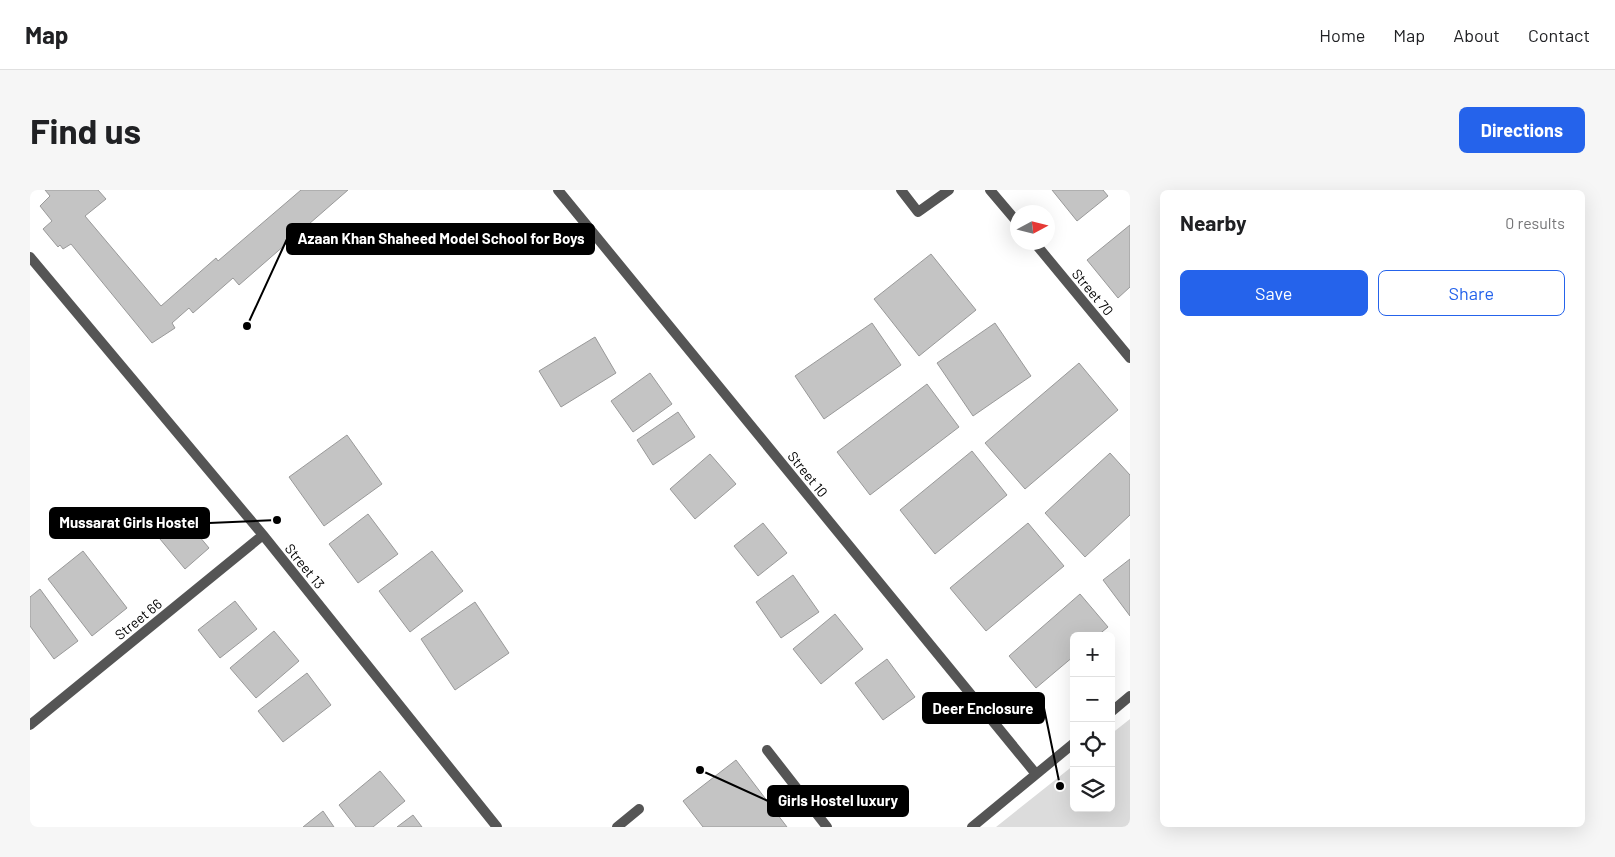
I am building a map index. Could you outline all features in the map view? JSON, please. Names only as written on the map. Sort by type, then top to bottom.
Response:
[{"type":"street","name":"Street 10","points":[[558,190],[1036,774]]},
{"type":"street","points":[[901,190],[918,212],[949,190]]},
{"type":"street","points":[[990,190],[1010,214]]},
{"type":"street","name":"Street 70","points":[[1041,250],[1130,358]]},
{"type":"street","name":"Street 13","points":[[30,256],[263,535],[497,827]]},
{"type":"street","name":"Street 66","points":[[30,725],[263,535]]},
{"type":"street","points":[[1115,709],[1130,696]]},
{"type":"street","points":[[972,827],[1070,746]]},
{"type":"street","points":[[767,750],[827,827]]},
{"type":"street","points":[[617,827],[639,809]]},
{"type":"shaded area","points":[[1130,719],[1130,827],[996,827],[1070,768],[1070,812],[1115,812],[1115,731]]},
{"type":"building","points":[[45,190],[98,190],[106,199],[85,216],[161,306],[216,258],[218,261],[301,190],[348,190],[239,285],[233,278],[193,313],[189,308],[172,323],[175,328],[152,343],[71,244],[63,249],[60,245],[58,247],[43,229],[52,221],[40,206],[50,196]]},
{"type":"building","points":[[1052,190],[1103,190],[1108,196],[1077,221]]},
{"type":"building","points":[[1130,225],[1130,287],[1118,298],[1087,260]]},
{"type":"building","points":[[931,254],[976,310],[919,356],[874,299]]},
{"type":"building","points":[[872,323],[901,365],[824,419],[795,376]]},
{"type":"building","points":[[995,323],[1031,376],[973,416],[937,363]]},
{"type":"building","points":[[595,337],[616,373],[561,407],[539,371]]},
{"type":"building","points":[[1079,363],[1118,410],[1025,489],[985,443]]},
{"type":"building","points":[[650,373],[672,404],[633,432],[611,401]]},
{"type":"building","points":[[927,384],[959,427],[870,495],[837,452]]},
{"type":"building","points":[[678,412],[695,437],[653,465],[637,440]]},
{"type":"building","points":[[347,435],[382,484],[324,526],[289,477]]},
{"type":"building","points":[[972,451],[1007,495],[935,554],[900,510]]},
{"type":"building","points":[[1110,453],[1130,475],[1130,515],[1085,557],[1045,513]]},
{"type":"building","points":[[710,454],[736,484],[695,519],[670,489]]},
{"type":"building","points":[[368,514],[398,554],[358,583],[329,544]]},
{"type":"building","points":[[184,518],[209,548],[185,569],[160,539]]},
{"type":"building","points":[[763,523],[787,553],[758,576],[734,546]]},
{"type":"building","points":[[1028,523],[1064,566],[986,631],[950,588]]},
{"type":"building","points":[[83,551],[127,608],[92,636],[48,579]]},
{"type":"building","points":[[432,551],[463,591],[410,632],[379,591]]},
{"type":"building","points":[[1130,559],[1130,616],[1103,580]]},
{"type":"building","points":[[793,575],[819,612],[781,638],[756,602]]},
{"type":"building","points":[[40,589],[78,641],[54,659],[30,626],[30,597]]},
{"type":"building","points":[[1080,594],[1108,627],[1102,632],[1070,632],[1070,659],[1036,688],[1009,656]]},
{"type":"building","points":[[235,601],[257,629],[220,658],[198,630]]},
{"type":"building","points":[[475,602],[509,653],[455,690],[421,639]]},
{"type":"building","points":[[835,614],[863,649],[821,684],[793,649]]},
{"type":"building","points":[[274,631],[299,661],[256,698],[230,668]]},
{"type":"building","points":[[887,659],[915,697],[883,720],[855,683]]},
{"type":"building","points":[[307,673],[331,705],[283,742],[258,711]]},
{"type":"building","points":[[736,760],[787,827],[703,827],[683,801]]},
{"type":"building","points":[[380,771],[405,801],[373,827],[356,827],[339,805]]},
{"type":"building","points":[[323,811],[334,827],[303,827]]},
{"type":"building","points":[[413,815],[422,827],[397,827]]},
{"type":"place","name":"Azaan Khan Shaheed Model School for Boys","points":[[247,326]]},
{"type":"place","name":"Mussarat Girls Hostel","points":[[277,520]]},
{"type":"place","name":"Girls Hostel luxury","points":[[700,770]]},
{"type":"place","name":"Deer Enclosure","points":[[1060,786]]}]
